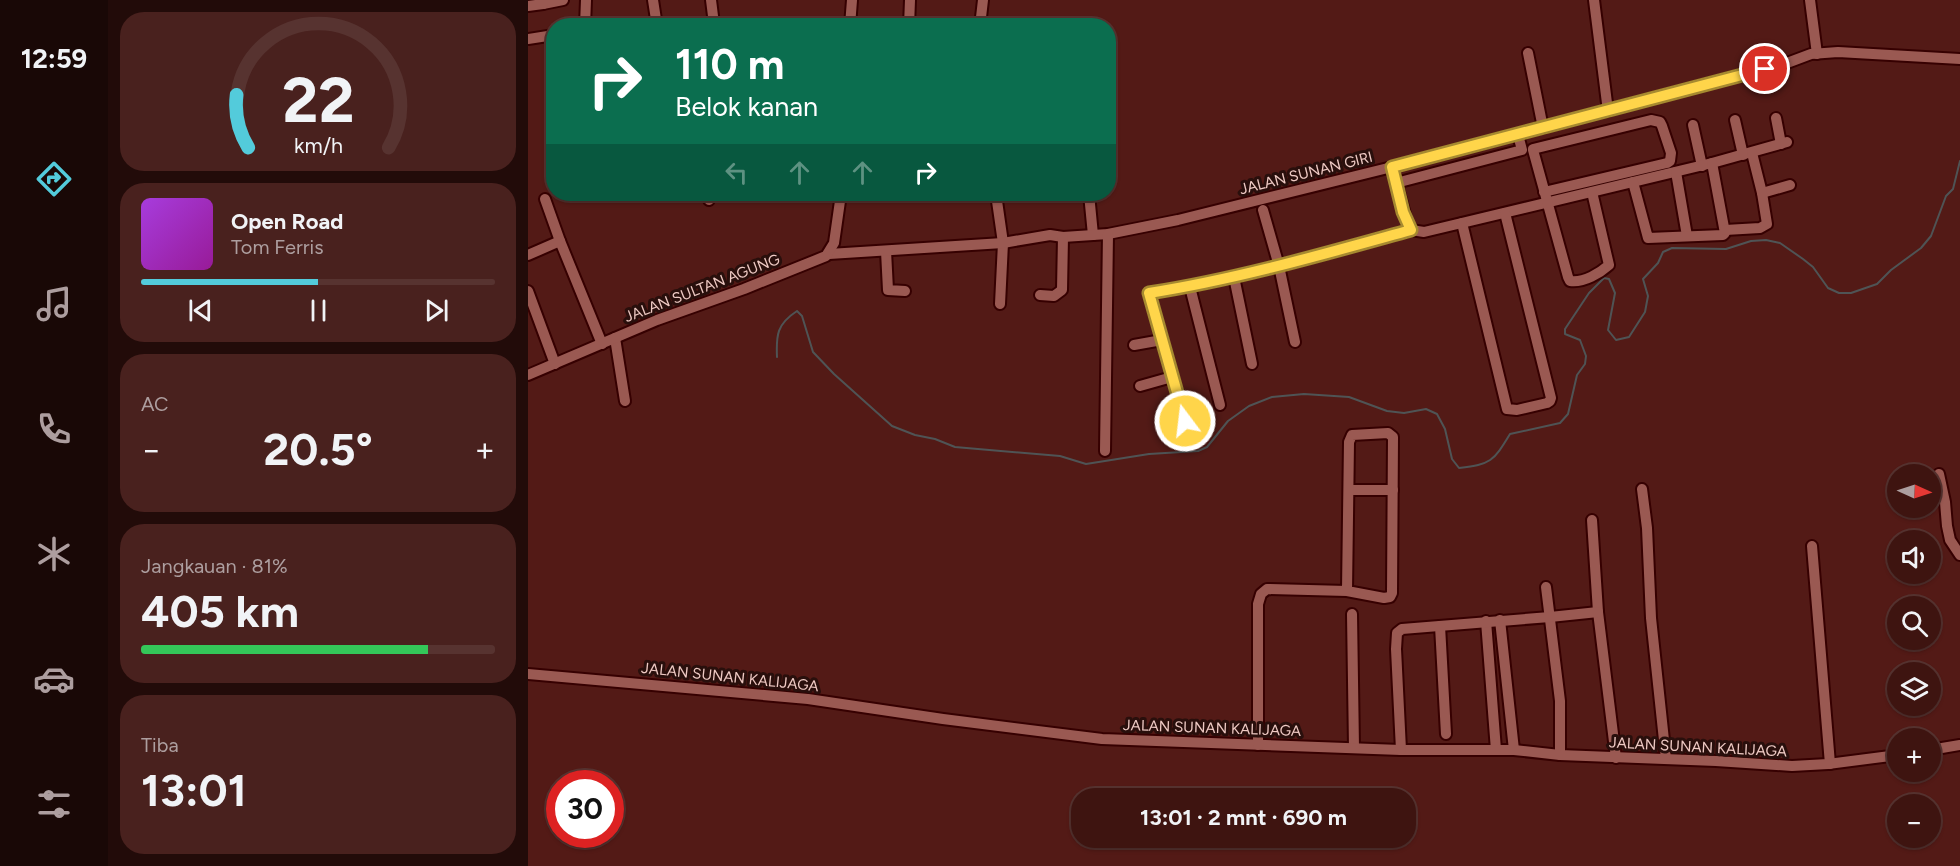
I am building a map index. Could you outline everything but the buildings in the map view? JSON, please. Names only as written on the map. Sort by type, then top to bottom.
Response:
[{"type":"street","points":[[528,6],[563,0]]},
{"type":"street","points":[[585,18],[586,0]]},
{"type":"street","points":[[653,0],[656,18]]},
{"type":"street","points":[[711,0],[712,18]]},
{"type":"street","points":[[851,18],[852,0]]},
{"type":"street","points":[[909,18],[910,0]]},
{"type":"street","points":[[981,18],[982,0]]},
{"type":"street","points":[[1594,0],[1608,111]]},
{"type":"street","points":[[1810,0],[1817,54]]},
{"type":"street","points":[[528,39],[546,36]]},
{"type":"street","name":"JALAN SUNAN GIRI","points":[[828,254],[1003,243],[1050,235],[1064,237],[1108,234],[1178,220],[1518,135],[1817,54],[1838,52],[1960,59]]},
{"type":"street","points":[[1528,53],[1543,128]]},
{"type":"street","points":[[1546,197],[1592,192],[1784,143],[1776,118]]},
{"type":"street","points":[[1185,421],[1149,293],[1234,277],[1411,230],[1424,232],[1505,213],[1546,197],[1667,163],[1672,158],[1660,122],[1651,120],[1533,148],[1546,197],[1568,277],[1570,281],[1578,281],[1609,265],[1592,192]]},
{"type":"street","points":[[1725,230],[1760,228],[1767,224],[1762,193],[1735,120]]},
{"type":"street","points":[[1633,182],[1648,238],[1723,235],[1725,230],[1707,164],[1693,125]]},
{"type":"street","points":[[1396,183],[1522,150],[1518,135]]},
{"type":"street","points":[[1392,167],[1403,212],[1411,230]]},
{"type":"street","points":[[1676,172],[1687,236]]},
{"type":"street","points":[[1762,193],[1790,185]]},
{"type":"street","points":[[545,199],[602,344]]},
{"type":"street","points":[[828,254],[836,235],[840,201]]},
{"type":"street","points":[[997,201],[1003,243],[1000,304]]},
{"type":"street","points":[[1090,201],[1093,235]]},
{"type":"street","points":[[1263,210],[1295,342]]},
{"type":"street","points":[[1462,223],[1507,409],[1517,410],[1551,400],[1505,213]]},
{"type":"street","points":[[1105,451],[1108,234]]},
{"type":"street","points":[[1040,295],[1054,296],[1062,290],[1064,237]]},
{"type":"street","points":[[528,255],[560,241]]},
{"type":"street","points":[[886,251],[888,290],[905,291]]},
{"type":"street","name":"JALAN SULTAN AGUNG","points":[[528,375],[828,254]]},
{"type":"street","points":[[1234,277],[1252,364]]},
{"type":"street","points":[[1190,287],[1220,405]]},
{"type":"street","points":[[528,291],[555,364]]},
{"type":"street","points":[[615,338],[625,401]]},
{"type":"street","points":[[1134,345],[1162,340]]},
{"type":"street","points":[[1140,386],[1172,377]]},
{"type":"street","points":[[1258,745],[1258,604],[1261,594],[1267,589],[1347,591],[1384,598],[1390,597],[1392,593],[1394,437],[1388,433],[1358,433],[1352,435],[1349,442],[1347,591]]},
{"type":"street","points":[[1941,483],[1948,533],[1960,555]]},
{"type":"street","points":[[1642,489],[1647,528],[1651,618],[1666,759]]},
{"type":"street","points":[[1349,490],[1393,490]]},
{"type":"street","points":[[1592,520],[1598,612],[1616,758]]},
{"type":"street","points":[[1812,546],[1830,764]]},
{"type":"street","points":[[1546,587],[1560,701],[1560,755]]},
{"type":"street","points":[[1401,750],[1396,649],[1397,633],[1402,628],[1598,612]]},
{"type":"street","points":[[1352,614],[1354,748]]},
{"type":"street","points":[[1486,621],[1496,750]]},
{"type":"street","points":[[1500,621],[1514,750]]},
{"type":"street","points":[[1440,626],[1446,734]]},
{"type":"street","points":[[1489,662],[1504,661]]},
{"type":"street","name":"JALAN SUNAN KALIJAGA","points":[[528,674],[808,699],[1102,739],[1401,750],[1514,750],[1560,755],[1792,766],[1830,764],[1887,756]]},
{"type":"street","points":[[1492,699],[1508,698]]},
{"type":"street","points":[[1941,748],[1960,745]]},
{"type":"waterway","points":[[777,357],[779,331],[785,321],[797,311],[802,316],[813,352],[892,426],[955,447],[1060,456],[1086,464],[1149,454],[1198,451],[1207,447],[1228,421],[1249,406],[1272,397],[1304,394],[1349,397],[1387,411],[1404,413],[1426,409],[1437,414],[1445,429],[1452,459],[1459,468],[1470,467],[1485,463],[1495,456],[1510,434],[1560,423],[1568,414],[1577,375],[1585,364],[1586,356],[1580,340],[1565,334],[1565,329],[1589,293],[1604,278],[1609,279],[1615,293],[1608,330],[1616,340],[1629,337],[1645,312],[1648,296],[1643,279],[1658,263],[1663,252],[1672,248],[1726,249],[1751,241],[1766,240],[1780,243],[1813,267],[1828,288],[1839,293],[1851,293],[1877,284],[1891,270],[1921,248],[1931,236],[1946,196],[1953,189],[1960,161]]},
{"type":"route","points":[[1185,421],[1149,293],[1190,287],[1278,266],[1411,230],[1403,212],[1392,167],[1765,69]]}]
